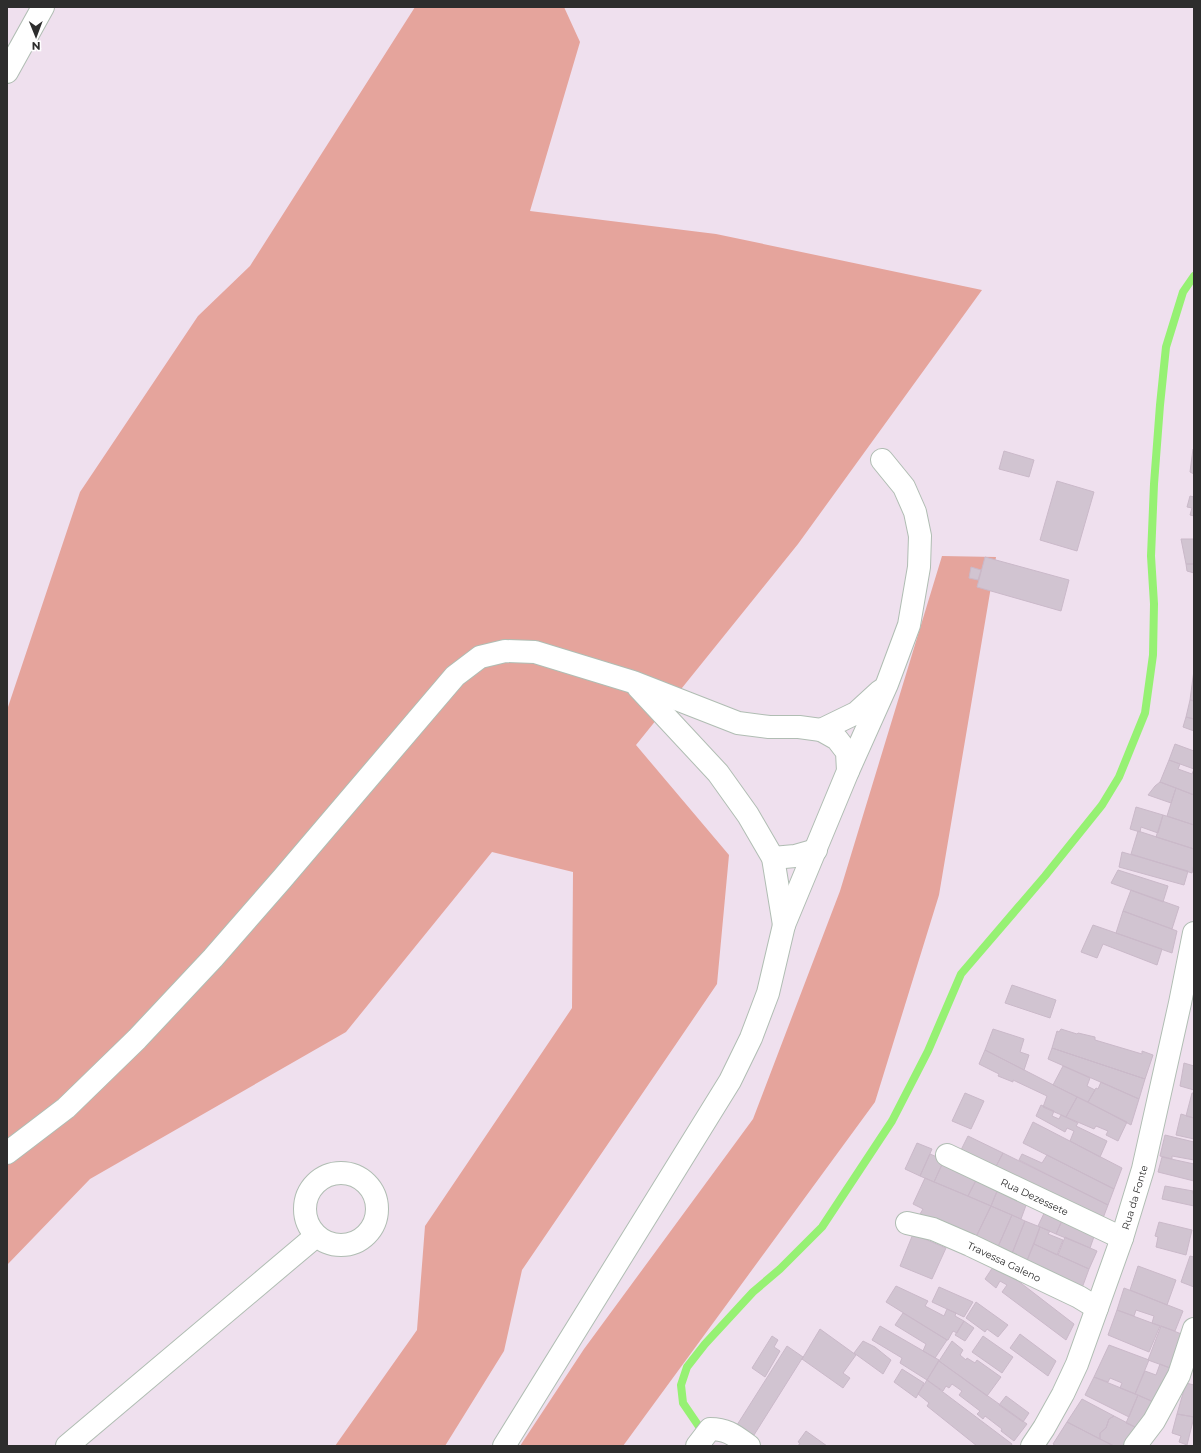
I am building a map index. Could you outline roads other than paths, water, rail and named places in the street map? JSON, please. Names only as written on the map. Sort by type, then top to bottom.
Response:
[{"type":"street","points":[[7,72],[43,7]]},
{"type":"street","points":[[504,1446],[730,1081],[751,1038],[768,993],[784,925],[848,771],[887,684],[909,625],[919,568],[920,536],[916,512],[904,487],[882,460]]},
{"type":"street","points":[[7,1153],[66,1108],[153,1022],[213,958],[282,880],[455,676],[480,657],[505,651],[535,652],[633,682],[738,723],[769,727],[799,727],[821,730],[837,738],[844,748],[846,752],[848,771]]},
{"type":"street","points":[[633,682],[718,773],[748,815],[773,858],[784,925]]},
{"type":"street","points":[[821,730],[856,714],[887,684]]},
{"type":"street","points":[[773,858],[795,856],[816,850]]},
{"type":"street","name":"Rua da Fonte","points":[[1032,1446],[1063,1394],[1077,1364],[1122,1238],[1143,1169],[1194,933]]},
{"type":"street","name":"Rua Dezessete","points":[[947,1156],[1122,1238]]},
{"type":"street","name":"Travessa Galeno","points":[[907,1223],[933,1229],[970,1245],[1079,1297],[1097,1308]]},
{"type":"street","points":[[67,1446],[316,1236]]},
{"type":"street","points":[[1135,1446],[1186,1378],[1194,1329]]},
{"type":"street","points":[[697,1446],[710,1429],[726,1430],[749,1446]]},
{"type":"waterway","points":[[700,1428],[683,1403],[681,1385],[687,1367],[705,1344],[753,1292],[780,1269],[822,1227],[892,1121],[928,1051],[961,974],[1045,876],[1102,805],[1119,777],[1145,713],[1153,655],[1154,604],[1151,556],[1154,484],[1166,347],[1183,292],[1194,276]]}]
